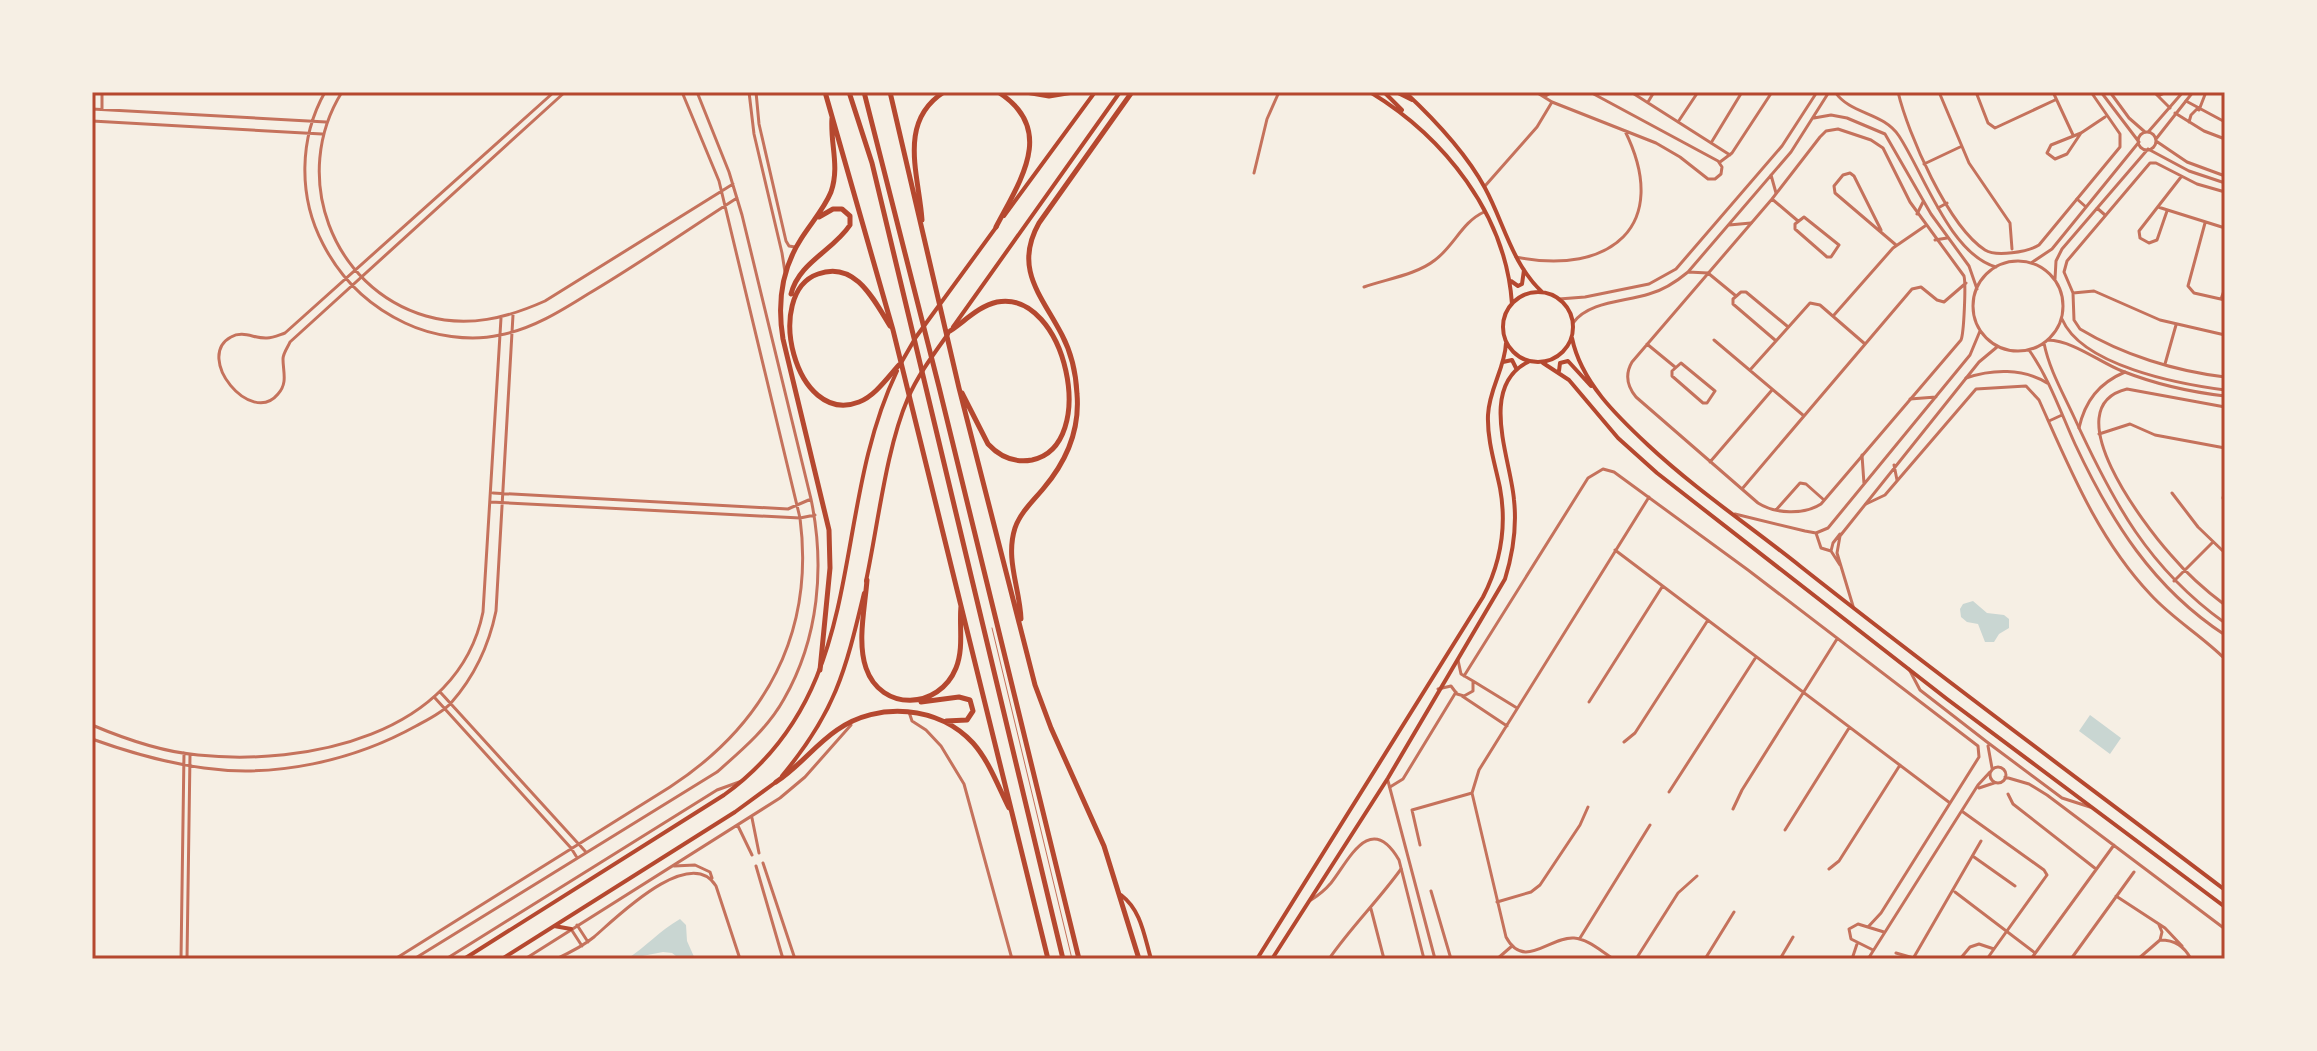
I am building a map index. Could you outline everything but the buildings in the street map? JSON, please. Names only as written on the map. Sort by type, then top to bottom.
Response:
[{"type":"highway","points":[[825,92],[893,330],[1048,959]]},
{"type":"highway","points":[[849,92],[872,163],[1063,959]]},
{"type":"highway","points":[[864,92],[1079,959]]},
{"type":"highway","points":[[890,92],[959,388],[1042,706],[1104,846],[1139,959]]},
{"type":"highway","points":[[923,237],[914,154],[915,133],[926,109],[944,92]]},
{"type":"highway","points":[[996,227],[1024,172],[1031,145],[1025,120],[1016,107],[998,92]]},
{"type":"highway","points":[[1026,92],[1049,96],[1073,92]]},
{"type":"highway","points":[[1020,628],[1011,555],[1013,537],[1018,520],[1064,458],[1074,434],[1078,409],[1073,363],[1063,337],[1033,283],[1028,265],[1030,245],[1039,223],[1132,92]]},
{"type":"highway","points":[[820,670],[830,568],[829,530],[783,339],[779,309],[785,273],[796,247],[826,202],[835,173],[832,113]]},
{"type":"highway","points":[[814,220],[838,209],[845,210],[851,221],[847,230],[799,276],[793,287],[790,323],[795,351],[801,372],[812,392],[834,404],[851,404],[866,398],[899,365]]},
{"type":"highway","points":[[791,303],[807,279],[821,272],[840,271],[851,275],[863,286],[893,330]]},
{"type":"highway","points":[[950,331],[980,309],[1004,302],[1027,307],[1045,324],[1060,350],[1068,385],[1065,432],[1047,454],[1030,461],[1003,456],[984,436],[959,388]]},
{"type":"highway","points":[[776,782],[806,760],[837,730],[862,717],[887,711],[909,712],[941,720],[967,720],[971,716],[973,705],[970,700],[959,697],[934,702],[900,699],[881,689],[871,678],[863,651],[867,580]]},
{"type":"highway","points":[[915,701],[928,698],[940,690],[957,666],[961,651],[961,601]]},
{"type":"highway","points":[[941,720],[967,737],[982,754],[1014,819]]},
{"type":"main road","points":[[464,959],[742,781],[789,731],[807,702],[834,630],[872,431],[899,365],[916,337],[1095,92]]},
{"type":"main road","points":[[502,959],[735,812],[776,782],[809,741],[835,697],[851,648],[895,440],[908,399],[924,368],[1120,92]]},
{"type":"main road","points":[[1370,92],[1405,115]]},
{"type":"main road","points":[[1384,92],[1442,149],[1464,178],[1484,212],[1510,279],[1512,304]]},
{"type":"main road","points":[[1396,92],[1414,101]]},
{"type":"main road","points":[[1405,92],[1446,136],[1484,187],[1524,270],[1542,292],[1559,299],[1569,309],[1573,323],[1572,338],[1580,366],[1649,445],[1854,609],[2223,888]]},
{"type":"main road","points":[[1510,279],[1521,285],[1524,270]]},
{"type":"main road","points":[[1257,959],[1483,597],[1494,574],[1502,543],[1503,511],[1488,420],[1491,393],[1506,343],[1503,322],[1512,304],[1525,294],[1542,292]]},
{"type":"main road","points":[[1543,363],[1561,354],[1572,338]]},
{"type":"main road","points":[[1506,343],[1515,355],[1528,362],[1543,363],[1560,372],[1618,438],[1657,473],[1909,669],[2225,907]]},
{"type":"main road","points":[[1502,363],[1512,360],[1516,371]]},
{"type":"main road","points":[[1560,372],[1560,363],[1568,361],[1581,377],[1597,389]]},
{"type":"main road","points":[[1272,959],[1388,778],[1458,654],[1497,596],[1510,561],[1515,507],[1501,437],[1501,418],[1506,387],[1516,371],[1528,362]]},
{"type":"main road","points":[[1121,895],[1139,916],[1151,959]]},
{"type":"main road","points":[[554,926],[571,929]]},
{"type":"street","points":[[102,92],[102,109]]},
{"type":"street","points":[[325,92],[309,133],[305,162],[309,204],[322,241],[346,279],[385,313],[414,327],[445,335],[480,338],[500,335],[567,307],[737,198]]},
{"type":"street","points":[[342,92],[322,134],[318,172],[325,218],[336,242],[362,276],[396,303],[425,316],[488,321],[513,315],[545,301],[733,184]]},
{"type":"street","points":[[554,92],[285,333],[265,339],[241,334],[227,339],[219,354],[226,379],[241,395],[259,403],[270,402],[280,393],[284,382],[283,357],[290,342],[565,92]]},
{"type":"street","points":[[395,959],[700,767],[722,748],[756,708],[783,660],[794,626],[803,570],[800,518],[721,191],[709,153],[682,92]]},
{"type":"street","points":[[414,959],[717,772],[745,748],[784,700],[810,635],[819,566],[815,515],[737,198],[697,92]]},
{"type":"street","points":[[749,92],[754,134],[785,273]]},
{"type":"street","points":[[756,92],[759,124],[787,244],[796,247]]},
{"type":"street","points":[[1254,173],[1267,119],[1279,92]]},
{"type":"street","points":[[1536,92],[1552,102],[1672,151],[1708,179],[1720,176],[1720,163],[1590,92]]},
{"type":"street","points":[[1544,97],[1552,92]]},
{"type":"street","points":[[1631,92],[1730,155]]},
{"type":"street","points":[[1648,102],[1654,92]]},
{"type":"street","points":[[1678,122],[1698,92]]},
{"type":"street","points":[[1711,143],[1742,92]]},
{"type":"street","points":[[1720,163],[1730,155],[1772,92]]},
{"type":"street","points":[[1559,299],[1649,284],[1676,269],[1782,146],[1817,92]]},
{"type":"street","points":[[1573,323],[1585,311],[1659,291],[1688,272],[1771,175],[1814,118],[1829,92]]},
{"type":"street","points":[[1835,92],[1851,108],[1877,117],[1892,127],[1938,208],[1969,250],[1981,261],[1996,267]]},
{"type":"street","points":[[1898,92],[1907,125],[1924,164],[1968,233],[1992,253],[2030,250],[2039,245],[2120,147],[2120,134],[2091,92]]},
{"type":"street","points":[[1939,92],[1960,147],[2010,223],[2012,251]]},
{"type":"street","points":[[1985,92],[1976,94],[1988,123],[1998,128],[2055,100]]},
{"type":"street","points":[[2053,92],[2073,136]]},
{"type":"street","points":[[2101,92],[2142,147],[2189,171],[2225,183]]},
{"type":"street","points":[[2110,92],[2129,118],[2156,140],[2187,162],[2225,176]]},
{"type":"street","points":[[2154,92],[2170,108]]},
{"type":"street","points":[[2158,96],[2167,92]]},
{"type":"street","points":[[2193,92],[2175,113],[2154,147],[2148,149],[2059,255],[2054,267],[2055,279],[2062,294],[2062,318],[2075,340],[2112,359],[2158,376],[2225,390]]},
{"type":"street","points":[[2189,123],[2206,92]]},
{"type":"street","points":[[2031,263],[2052,249],[2139,142],[2141,135],[2170,108],[2180,93]]},
{"type":"street","points":[[2186,101],[2225,122]]},
{"type":"street","points":[[1484,187],[1537,127],[1552,102]]},
{"type":"street","points":[[92,109],[326,122]]},
{"type":"street","points":[[2175,113],[2189,123],[2225,139]]},
{"type":"street","points":[[1814,118],[1839,116],[1885,134],[1923,202],[1972,271],[1977,289]]},
{"type":"street","points":[[2081,133],[2061,158],[2049,156],[2049,147],[2081,133],[2106,116]]},
{"type":"street","points":[[92,121],[322,134]]},
{"type":"street","points":[[1838,129],[1877,142],[1917,214],[1962,273],[1966,283],[1961,340],[1824,500],[1806,510],[1776,510],[1762,506],[1632,392],[1628,370],[1772,199],[1823,133],[1838,129]]},
{"type":"street","points":[[1516,257],[1546,261],[1586,258],[1606,251],[1625,235],[1638,213],[1642,187],[1635,153],[1625,131]]},
{"type":"street","points":[[1924,164],[1960,147]]},
{"type":"street","points":[[1901,160],[1909,155]]},
{"type":"street","points":[[2225,192],[2150,163],[2065,264],[2064,272],[2073,293],[2074,320],[2080,329],[2123,351],[2165,365],[2225,377]]},
{"type":"street","points":[[1881,230],[1856,178],[1850,173],[1843,175],[1834,186],[1835,193],[1896,245]]},
{"type":"street","points":[[1771,175],[1776,193]]},
{"type":"street","points":[[2167,211],[2157,240],[2147,243],[2139,237],[2138,233],[2181,177]]},
{"type":"street","points":[[1772,199],[1798,221]]},
{"type":"street","points":[[2077,199],[2086,207]]},
{"type":"street","points":[[1917,214],[1923,202]]},
{"type":"street","points":[[1938,208],[1947,203]]},
{"type":"street","points":[[2158,207],[2225,228]]},
{"type":"street","points":[[2097,208],[2105,215]]},
{"type":"street","points":[[1364,287],[1433,262],[1469,222],[1484,212]]},
{"type":"street","points":[[1802,217],[1808,218],[1838,244],[1839,248],[1833,256],[1827,257],[1796,231],[1794,226],[1798,221],[1802,217]]},
{"type":"street","points":[[775,223],[782,221]]},
{"type":"street","points":[[1729,225],[1751,223]]},
{"type":"street","points":[[2205,223],[2188,286],[2194,293],[2223,299],[2225,288]]},
{"type":"street","points":[[1834,316],[1896,245],[1925,226]]},
{"type":"street","points":[[1935,240],[1947,238]]},
{"type":"street","points":[[1697,248],[1704,255]]},
{"type":"street","points":[[1962,256],[1969,250]]},
{"type":"street","points":[[2055,279],[2031,263],[2013,261],[1996,267],[1985,276],[1977,289],[1973,309],[1980,331],[1997,347],[2015,352],[2046,342],[2064,342],[2125,372],[2169,386],[2225,396]]},
{"type":"street","points":[[1688,272],[1708,273],[1736,296]]},
{"type":"street","points":[[1742,489],[1914,287],[1921,287],[1942,302],[1966,283]]},
{"type":"street","points":[[1775,340],[1733,304],[1736,296],[1744,291],[1787,326]]},
{"type":"street","points":[[1607,292],[1610,304]]},
{"type":"street","points":[[2073,293],[2098,292],[2176,325],[2225,335]]},
{"type":"street","points":[[1952,296],[1963,302]]},
{"type":"street","points":[[1750,370],[1810,303],[1818,304],[1865,344]]},
{"type":"street","points":[[92,739],[137,754],[184,764],[256,770],[317,762],[378,744],[450,704],[480,660],[494,625],[499,586],[513,315]]},
{"type":"street","points":[[92,725],[155,747],[190,754],[234,757],[280,755],[318,749],[378,730],[411,714],[441,693],[468,655],[481,621],[492,493],[501,318]]},
{"type":"street","points":[[2062,318],[2046,342],[2049,362],[2120,511],[2145,548],[2174,581],[2225,623]]},
{"type":"street","points":[[2165,365],[2176,325]]},
{"type":"street","points":[[1735,514],[1816,533],[1828,528],[1970,355],[1980,331]]},
{"type":"street","points":[[1714,340],[1804,416]]},
{"type":"street","points":[[1647,344],[1675,367]]},
{"type":"street","points":[[1831,551],[1833,543],[1894,465],[1983,357],[1997,347]]},
{"type":"street","points":[[2029,350],[2095,487],[2117,525],[2142,560],[2172,592],[2225,635]]},
{"type":"street","points":[[1679,363],[1684,364],[1714,390],[1715,394],[1709,402],[1703,403],[1672,376],[1675,367],[1679,363]]},
{"type":"street","points":[[1966,378],[1982,373],[2025,372],[2047,383]]},
{"type":"street","points":[[2079,428],[2084,410],[2094,393],[2125,372]]},
{"type":"street","points":[[1864,505],[1879,500],[1976,389],[2026,386],[2036,395],[2088,508],[2116,553],[2162,608],[2225,659]]},
{"type":"street","points":[[2225,407],[2127,389],[2116,392],[2102,405],[2097,422],[2113,468],[2139,515],[2185,570],[2225,605]]},
{"type":"street","points":[[1710,462],[1772,390]]},
{"type":"street","points":[[1910,399],[1936,397]]},
{"type":"street","points":[[2049,421],[2062,415]]},
{"type":"street","points":[[2099,434],[2130,424],[2155,435],[2225,448]]},
{"type":"street","points":[[1862,455],[1864,485]]},
{"type":"street","points":[[1894,465],[1897,480]]},
{"type":"street","points":[[1464,676],[1588,478],[1597,471],[1607,469],[1649,497],[1978,746],[1979,757],[1870,928]]},
{"type":"street","points":[[1776,510],[1800,483],[1806,484],[1824,500]]},
{"type":"street","points":[[2225,489],[2225,503]]},
{"type":"street","points":[[492,493],[788,509],[811,499]]},
{"type":"street","points":[[2172,493],[2225,553]]},
{"type":"street","points":[[1614,959],[1579,939],[1564,939],[1533,952],[1512,946],[1506,937],[1472,793],[1476,777],[1517,708],[1649,497]]},
{"type":"street","points":[[491,502],[800,518],[815,515]]},
{"type":"street","points":[[1843,532],[1836,548],[1854,609]]},
{"type":"street","points":[[1816,533],[1821,548],[1831,551],[1841,566]]},
{"type":"street","points":[[2174,581],[2213,542]]},
{"type":"street","points":[[1615,550],[1950,803]]},
{"type":"street","points":[[2172,592],[2178,585]]},
{"type":"street","points":[[1589,702],[1663,586]]},
{"type":"street","points":[[1624,742],[1635,733],[1708,620]]},
{"type":"street","points":[[1733,809],[1837,639]]},
{"type":"street","points":[[1458,654],[1459,669],[1464,676],[1517,708]]},
{"type":"street","points":[[1669,792],[1756,656]]},
{"type":"street","points":[[1909,669],[1920,690],[2016,764],[2066,801],[2091,807]]},
{"type":"street","points":[[1462,696],[1471,693],[1473,681]]},
{"type":"street","points":[[1438,689],[1449,685],[1507,726]]},
{"type":"street","points":[[1390,787],[1402,780],[1456,692]]},
{"type":"street","points":[[441,693],[585,851]]},
{"type":"street","points":[[435,698],[576,857]]},
{"type":"street","points":[[909,712],[912,721],[941,746],[964,784],[1012,959]]},
{"type":"street","points":[[525,959],[670,866],[752,818],[805,777],[840,735],[862,717]]},
{"type":"street","points":[[1785,830],[1850,727]]},
{"type":"street","points":[[1987,742],[1990,778],[1995,783]]},
{"type":"street","points":[[181,959],[184,753]]},
{"type":"street","points":[[187,959],[190,754]]},
{"type":"street","points":[[1976,790],[1995,783],[2016,764]]},
{"type":"street","points":[[1829,869],[1839,861],[1900,765]]},
{"type":"street","points":[[1863,947],[1869,957],[1976,790],[1991,770],[2000,767],[2006,775],[2035,787],[2225,929]]},
{"type":"street","points":[[1388,778],[1435,959]]},
{"type":"street","points":[[446,959],[717,790],[742,781]]},
{"type":"street","points":[[1420,845],[1412,810],[1472,793]]},
{"type":"street","points":[[2008,794],[2013,804],[2096,869]]},
{"type":"street","points":[[1497,902],[1531,892],[1540,885],[1580,825],[1588,807]]},
{"type":"street","points":[[1962,812],[2046,873],[2046,880],[1987,959]]},
{"type":"street","points":[[752,818],[759,853]]},
{"type":"street","points":[[1579,939],[1650,825]]},
{"type":"street","points":[[738,826],[752,855]]},
{"type":"street","points":[[1308,902],[1328,886],[1353,850],[1364,842],[1377,841],[1396,855],[1424,959]]},
{"type":"street","points":[[1896,953],[1915,958],[1981,841]]},
{"type":"street","points":[[2031,959],[2114,845]]},
{"type":"street","points":[[1974,857],[2015,886]]},
{"type":"street","points":[[763,863],[795,959]]},
{"type":"street","points":[[670,866],[702,867],[711,873],[740,959]]},
{"type":"street","points":[[756,866],[783,959]]},
{"type":"street","points":[[1329,959],[1353,924],[1371,909],[1401,869]]},
{"type":"street","points":[[556,959],[588,942],[622,911],[676,877],[694,872],[711,879]]},
{"type":"street","points":[[2071,959],[2134,872]]},
{"type":"street","points":[[1636,959],[1678,893],[1697,876]]},
{"type":"street","points":[[1431,891],[1451,959]]},
{"type":"street","points":[[1954,891],[2035,953]]},
{"type":"street","points":[[2116,896],[2159,924],[2191,959]]},
{"type":"street","points":[[1371,909],[1384,959]]},
{"type":"street","points":[[1705,959],[1734,912]]},
{"type":"street","points":[[1873,950],[1857,944],[1850,937],[1849,929],[1858,924],[1884,932]]},
{"type":"street","points":[[2138,959],[2160,940],[2162,932],[2159,924]]},
{"type":"street","points":[[577,925],[588,942]]},
{"type":"street","points":[[1870,928],[1881,937]]},
{"type":"street","points":[[571,929],[582,946]]},
{"type":"street","points":[[1780,959],[1793,937]]},
{"type":"street","points":[[2160,940],[2182,946]]},
{"type":"street","points":[[1852,959],[1857,944]]},
{"type":"street","points":[[1960,959],[1975,944],[1994,949]]},
{"type":"street","points":[[1497,959],[1512,946]]},
{"type":"lane","points":[[992,628],[1072,959]]},
{"type":"shaded area","points":[[1973,601],[1987,613],[2004,615],[2009,619],[2009,628],[1999,634],[1994,642],[1985,642],[1978,624],[1961,617],[1963,604]]},
{"type":"shaded area","points":[[2090,715],[2121,738],[2110,754],[2079,731]]},
{"type":"shaded area","points":[[680,919],[686,925],[687,941],[695,959],[680,959],[672,953],[663,952],[627,959],[666,928]]}]
